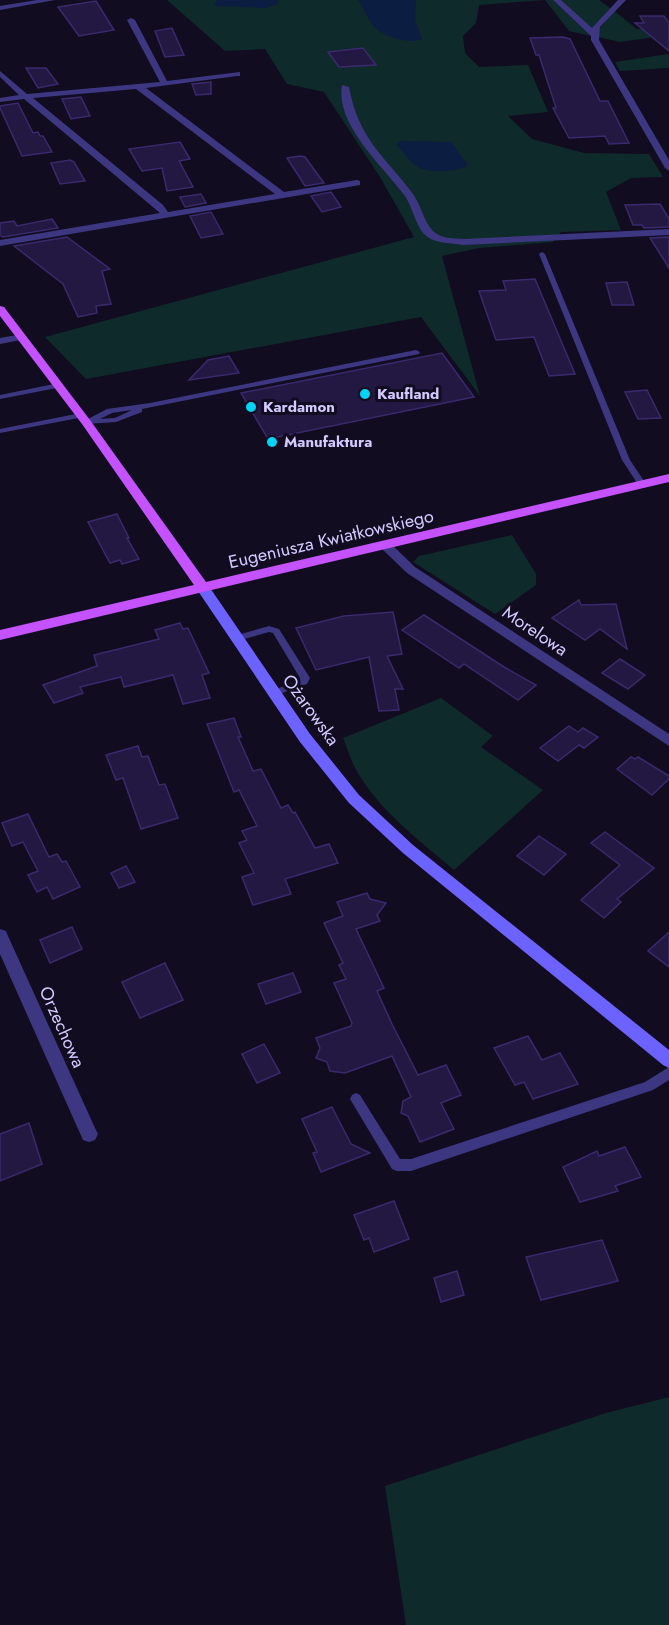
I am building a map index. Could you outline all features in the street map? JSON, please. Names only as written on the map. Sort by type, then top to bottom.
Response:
[{"type":"main road","name":"Ożarowska","points":[[0,309],[59,385],[203,588]]},
{"type":"main road","name":"Eugeniusza Kwiatkowskiego","points":[[0,635],[669,478]]},
{"type":"street","points":[[0,9],[51,0]]},
{"type":"street","points":[[558,0],[594,34],[595,40],[669,168]]},
{"type":"street","points":[[594,34],[602,20],[622,0]]},
{"type":"street","points":[[131,21],[165,84]]},
{"type":"street","points":[[0,73],[166,215]]},
{"type":"street","points":[[0,100],[61,91],[165,84],[237,74]]},
{"type":"street","points":[[138,86],[283,196]]},
{"type":"street","points":[[345,87],[350,113],[363,140],[410,197],[428,232],[438,238],[464,242],[669,232]]},
{"type":"street","points":[[0,243],[357,183]]},
{"type":"street","points":[[0,341],[22,337]]},
{"type":"street","name":"Morelowa","points":[[385,545],[411,570],[669,741]]},
{"type":"street","name":"Ożarowska","points":[[203,588],[305,738],[354,799],[408,849],[669,1060]]},
{"type":"street","name":"Orzechowa","points":[[0,936],[89,1134]]},
{"type":"lane","points":[[542,254],[626,460],[642,484]]},
{"type":"lane","points":[[0,431],[83,419],[116,420],[150,405],[416,352]]},
{"type":"lane","points":[[0,397],[59,385]]},
{"type":"lane","points":[[237,638],[269,629],[276,631],[305,678],[304,682],[274,693]]},
{"type":"lane","points":[[357,1099],[397,1165],[411,1165],[649,1086],[669,1073]]},
{"type":"green space","points":[[167,0],[545,0],[479,5],[476,23],[463,36],[465,53],[479,67],[528,65],[548,112],[508,116],[532,139],[584,153],[649,154],[663,177],[631,178],[606,192],[621,230],[561,232],[553,242],[479,248],[442,256],[480,396],[421,317],[86,379],[45,337],[414,237],[380,177],[324,92],[287,84],[265,49],[225,51]]},
{"type":"green space","points":[[545,0],[553,0],[591,36],[569,31]]},
{"type":"green space","points":[[561,0],[599,0],[610,8],[592,30]]},
{"type":"green space","points":[[614,11],[637,29],[669,28],[669,35],[620,42],[598,37],[600,28]]},
{"type":"green space","points":[[669,54],[669,68],[620,71],[615,62]]},
{"type":"green space","points":[[512,535],[536,574],[536,585],[495,614],[413,562],[419,556]]},
{"type":"green space","points":[[441,698],[493,736],[481,747],[543,790],[454,870],[378,801],[351,760],[343,738]]},
{"type":"green space","points":[[669,1397],[669,1625],[406,1625],[385,1486],[606,1413]]},
{"type":"water","points":[[217,0],[277,0],[278,4],[266,8],[214,6]]},
{"type":"water","points":[[358,0],[416,0],[415,20],[422,39],[404,40],[382,33],[373,25]]},
{"type":"water","points":[[400,141],[451,142],[468,165],[445,171],[420,168],[396,144]]},
{"type":"building","points":[[96,1],[114,30],[79,36],[58,7]]},
{"type":"building","points":[[640,16],[664,16],[669,23],[669,51],[635,23],[644,23]]},
{"type":"building","points":[[172,28],[184,55],[165,57],[155,31]]},
{"type":"building","points":[[563,37],[570,39],[600,101],[608,101],[629,143],[609,144],[605,136],[569,138],[553,108],[556,108],[539,55],[536,55],[530,38]]},
{"type":"building","points":[[363,48],[376,65],[339,67],[328,52]]},
{"type":"building","points":[[26,68],[46,68],[58,84],[38,88]]},
{"type":"building","points":[[211,82],[211,94],[196,95],[192,84]]},
{"type":"building","points":[[81,97],[90,116],[71,119],[62,99]]},
{"type":"building","points":[[18,103],[33,133],[38,132],[40,136],[43,136],[52,152],[22,156],[0,108],[0,106]]},
{"type":"building","points":[[180,142],[190,159],[179,161],[193,187],[167,191],[162,168],[142,171],[129,149]]},
{"type":"building","points":[[305,157],[324,183],[305,186],[287,158]]},
{"type":"building","points":[[70,160],[74,162],[85,181],[60,184],[51,163]]},
{"type":"building","points":[[331,192],[341,207],[322,212],[311,196]]},
{"type":"building","points":[[201,194],[206,203],[185,207],[180,197]]},
{"type":"building","points":[[660,204],[669,219],[669,227],[644,228],[642,225],[633,225],[625,205]]},
{"type":"building","points":[[211,212],[223,234],[201,238],[190,216]]},
{"type":"building","points":[[52,219],[58,228],[3,237],[0,235],[0,223],[14,221],[17,226]]},
{"type":"building","points":[[67,237],[110,269],[102,271],[111,304],[96,306],[97,313],[78,317],[63,284],[14,246]]},
{"type":"building","points":[[669,237],[669,268],[650,238]]},
{"type":"building","points":[[535,279],[575,374],[549,376],[534,337],[496,340],[479,291],[506,290],[503,281]]},
{"type":"building","points":[[627,282],[634,305],[612,305],[606,283]]},
{"type":"building","name":"Kaufland","points":[[442,353],[474,397],[268,439],[241,393]]},
{"type":"building","points":[[229,356],[239,373],[189,380],[208,360]]},
{"type":"building","points":[[647,390],[661,418],[638,419],[625,392]]},
{"type":"building","points":[[117,514],[139,559],[122,564],[120,560],[110,563],[88,522]]},
{"type":"building","points":[[579,600],[581,605],[616,604],[627,649],[600,629],[585,640],[552,618]]},
{"type":"building","points":[[393,612],[402,654],[387,656],[403,689],[395,689],[399,710],[379,711],[369,657],[316,670],[296,628],[344,616]]},
{"type":"building","points":[[424,615],[536,685],[518,700],[464,664],[459,668],[402,630]]},
{"type":"building","points":[[180,623],[183,629],[188,628],[209,673],[202,675],[210,698],[183,704],[173,675],[124,687],[121,677],[80,687],[83,693],[54,703],[43,685],[97,666],[94,655],[159,639],[155,630]]},
{"type":"building","points":[[620,659],[645,675],[628,689],[602,673]]},
{"type":"building","points":[[234,718],[241,737],[238,737],[253,771],[261,769],[281,808],[288,805],[293,813],[295,812],[315,848],[329,844],[338,863],[285,879],[291,894],[253,905],[242,877],[254,873],[239,843],[247,840],[242,831],[257,826],[239,790],[234,792],[207,724]]},
{"type":"building","points":[[569,726],[578,732],[583,728],[598,737],[584,748],[579,745],[558,761],[540,748]]},
{"type":"building","points":[[138,746],[142,757],[148,756],[159,785],[165,784],[178,818],[141,829],[123,778],[116,780],[106,755]]},
{"type":"building","points":[[631,757],[635,759],[638,757],[669,776],[669,779],[652,795],[617,769]]},
{"type":"building","points":[[28,814],[49,857],[57,854],[62,862],[66,861],[80,887],[53,899],[47,887],[37,892],[28,875],[38,871],[23,842],[12,846],[2,823]]},
{"type":"building","points":[[605,832],[654,868],[617,899],[621,902],[604,918],[581,900],[620,865],[591,843]]},
{"type":"building","points":[[539,836],[566,854],[544,875],[517,856]]},
{"type":"building","points":[[126,866],[135,882],[119,888],[111,873]]},
{"type":"building","points":[[367,893],[370,899],[386,903],[377,915],[380,921],[356,929],[384,988],[377,991],[392,1024],[418,1075],[446,1065],[461,1095],[441,1103],[454,1129],[420,1142],[408,1116],[401,1113],[403,1101],[411,1097],[392,1056],[345,1073],[330,1071],[327,1062],[316,1058],[320,1048],[316,1038],[351,1026],[352,1023],[334,983],[346,979],[339,965],[343,963],[324,923],[343,916],[337,902]]},
{"type":"building","points":[[72,927],[82,949],[50,963],[40,940]]},
{"type":"building","points":[[669,932],[669,967],[648,951]]},
{"type":"building","points":[[165,963],[183,1000],[140,1018],[122,982]]},
{"type":"building","points":[[293,973],[301,992],[266,1004],[258,984]]},
{"type":"building","points":[[528,1036],[542,1060],[560,1053],[578,1084],[533,1099],[524,1082],[515,1085],[494,1048]]},
{"type":"building","points":[[264,1044],[280,1073],[257,1083],[242,1054]]},
{"type":"building","points":[[332,1107],[351,1144],[370,1153],[321,1172],[313,1153],[317,1152],[302,1119]]},
{"type":"building","points":[[29,1123],[42,1164],[0,1181],[0,1134]]},
{"type":"building","points":[[625,1147],[641,1177],[615,1186],[618,1191],[580,1202],[563,1167],[597,1151],[599,1156]]},
{"type":"building","points":[[394,1201],[409,1239],[374,1252],[369,1238],[364,1240],[354,1215]]},
{"type":"building","points":[[602,1240],[618,1281],[541,1300],[526,1257]]},
{"type":"building","points":[[457,1271],[464,1295],[441,1302],[434,1278]]},
{"type":"place","name":"Kaufland","points":[[365,394]]},
{"type":"place","name":"Kardamon","points":[[251,407]]},
{"type":"place","name":"Manufaktura","points":[[272,442]]}]
